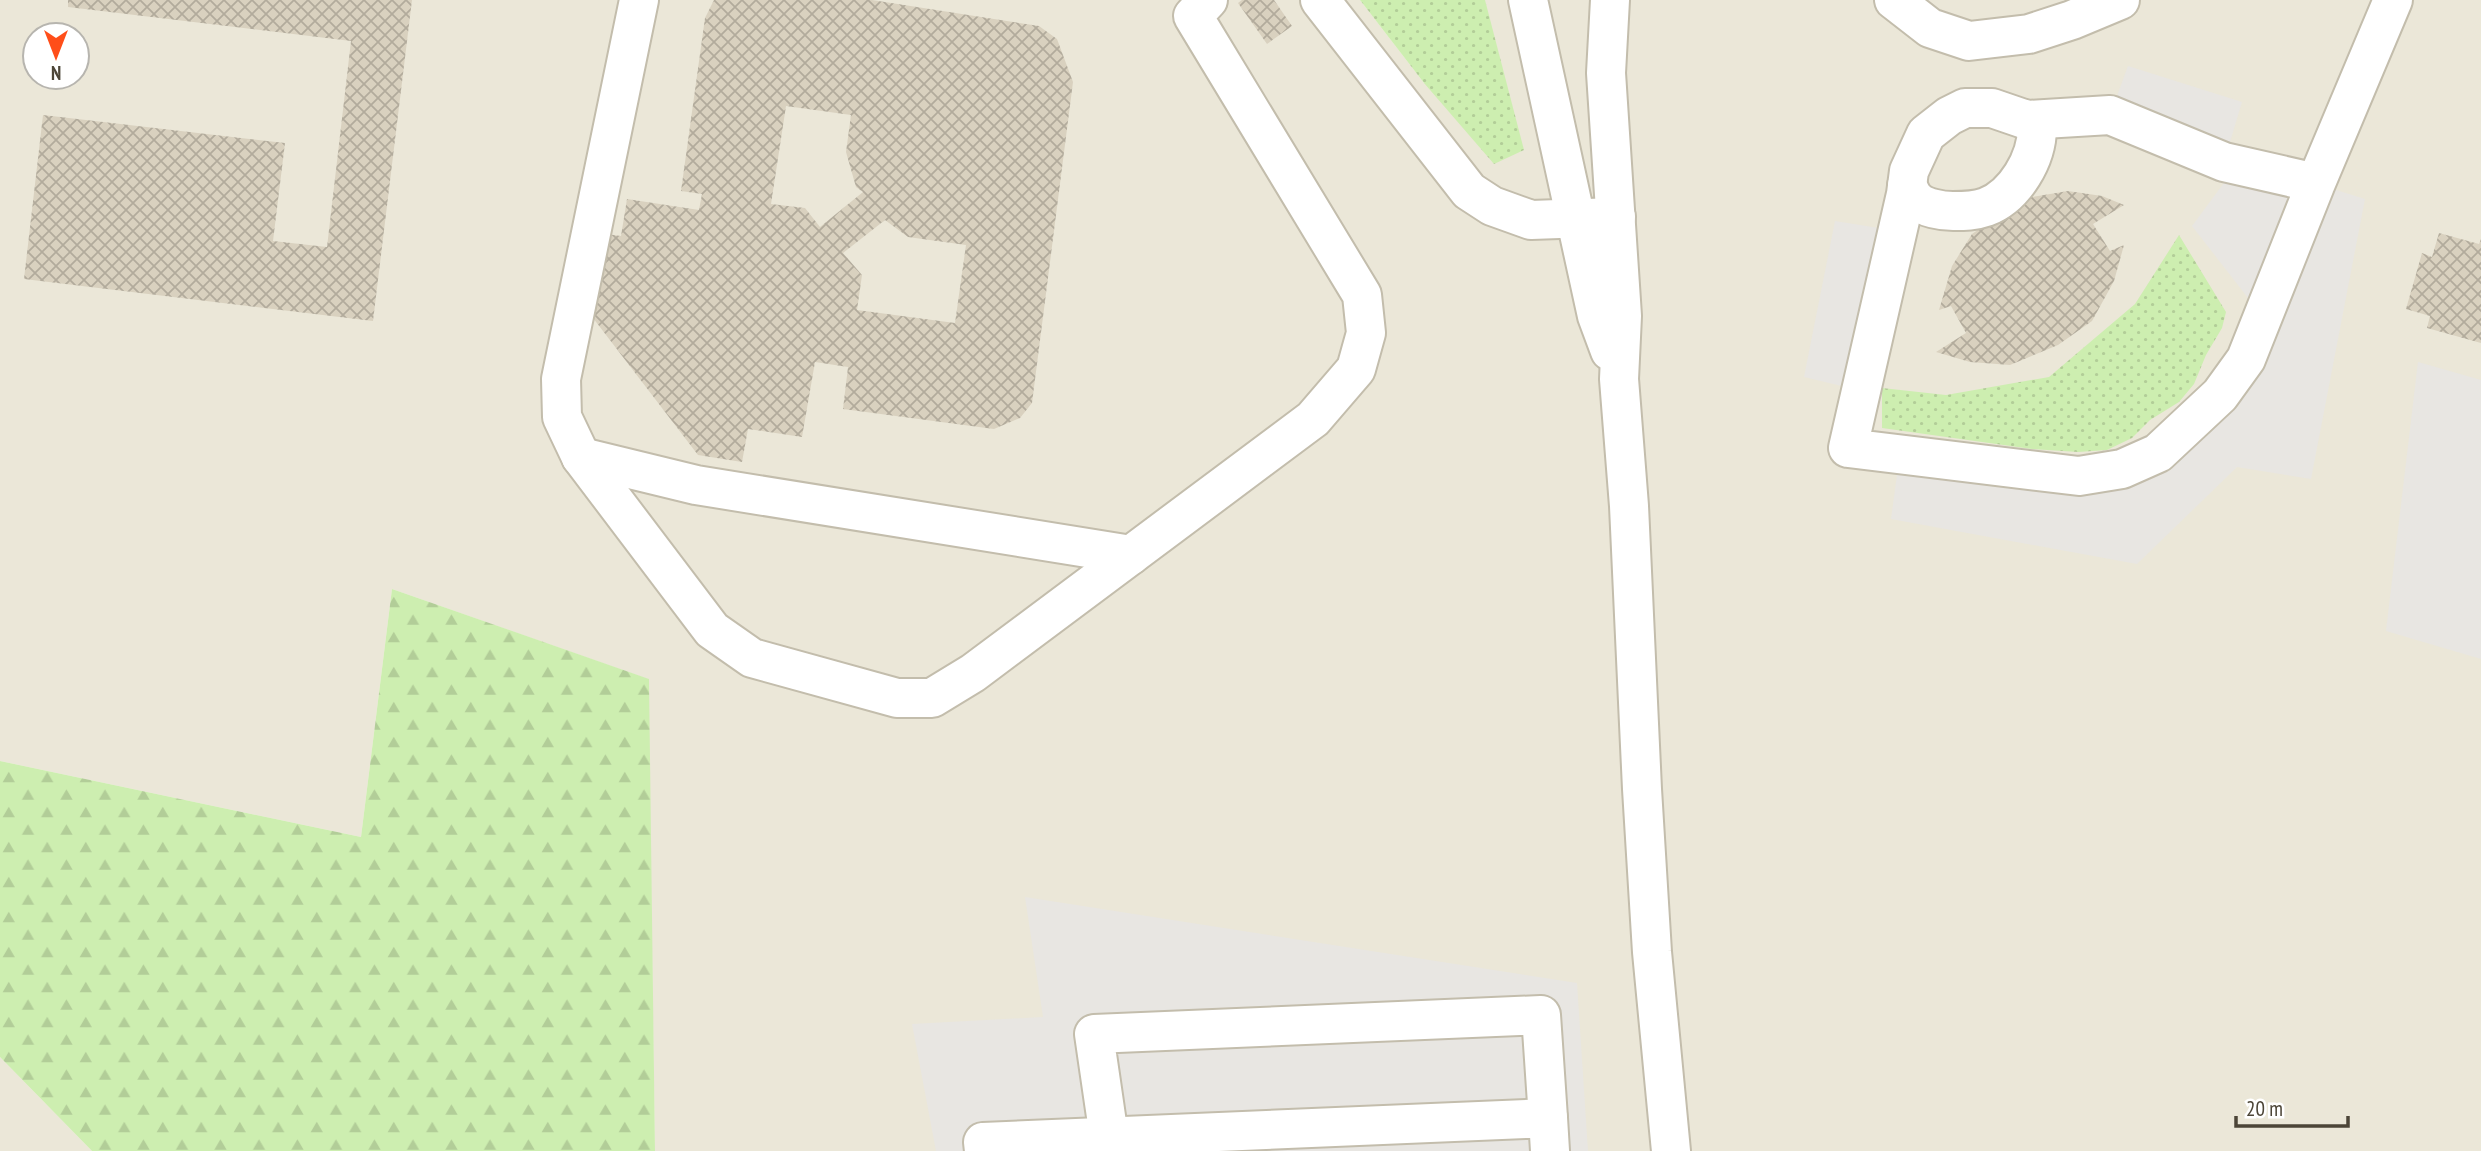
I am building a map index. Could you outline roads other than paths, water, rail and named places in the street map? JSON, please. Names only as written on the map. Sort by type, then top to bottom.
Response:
[{"type":"street","points":[[639,0],[561,379],[562,417],[581,457],[712,630],[752,658],[897,698],[932,698],[973,673],[1312,419],[1356,369],[1366,333],[1362,295],[1193,5]]},
{"type":"street","points":[[1320,0],[1469,191],[1492,206],[1531,220],[1616,217]]},
{"type":"street","points":[[1528,0],[1597,316],[1619,379]]},
{"type":"street","points":[[1610,0],[1606,73],[1622,316],[1619,379],[1629,506],[1652,951],[1671,1151]]},
{"type":"street","points":[[1894,0],[1930,28],[1969,41],[2029,34],[2120,0]]},
{"type":"street","points":[[2316,183],[2224,162],[2110,115],[2028,120],[1992,108],[1965,108],[1949,116],[1926,134],[1909,171],[1848,448],[2079,476],[2122,469],[2158,453],[2220,396],[2246,359],[2393,0]]},
{"type":"street","points":[[1907,186],[1916,200],[1928,207],[1947,211],[1972,211],[1988,206],[2008,193],[2031,160],[2037,128],[2028,120]]},
{"type":"street","points":[[581,457],[696,485],[1131,555]]},
{"type":"street","points":[[984,1151],[983,1142],[1109,1137],[1549,1134],[1541,1014],[1094,1034],[1109,1137]]}]
